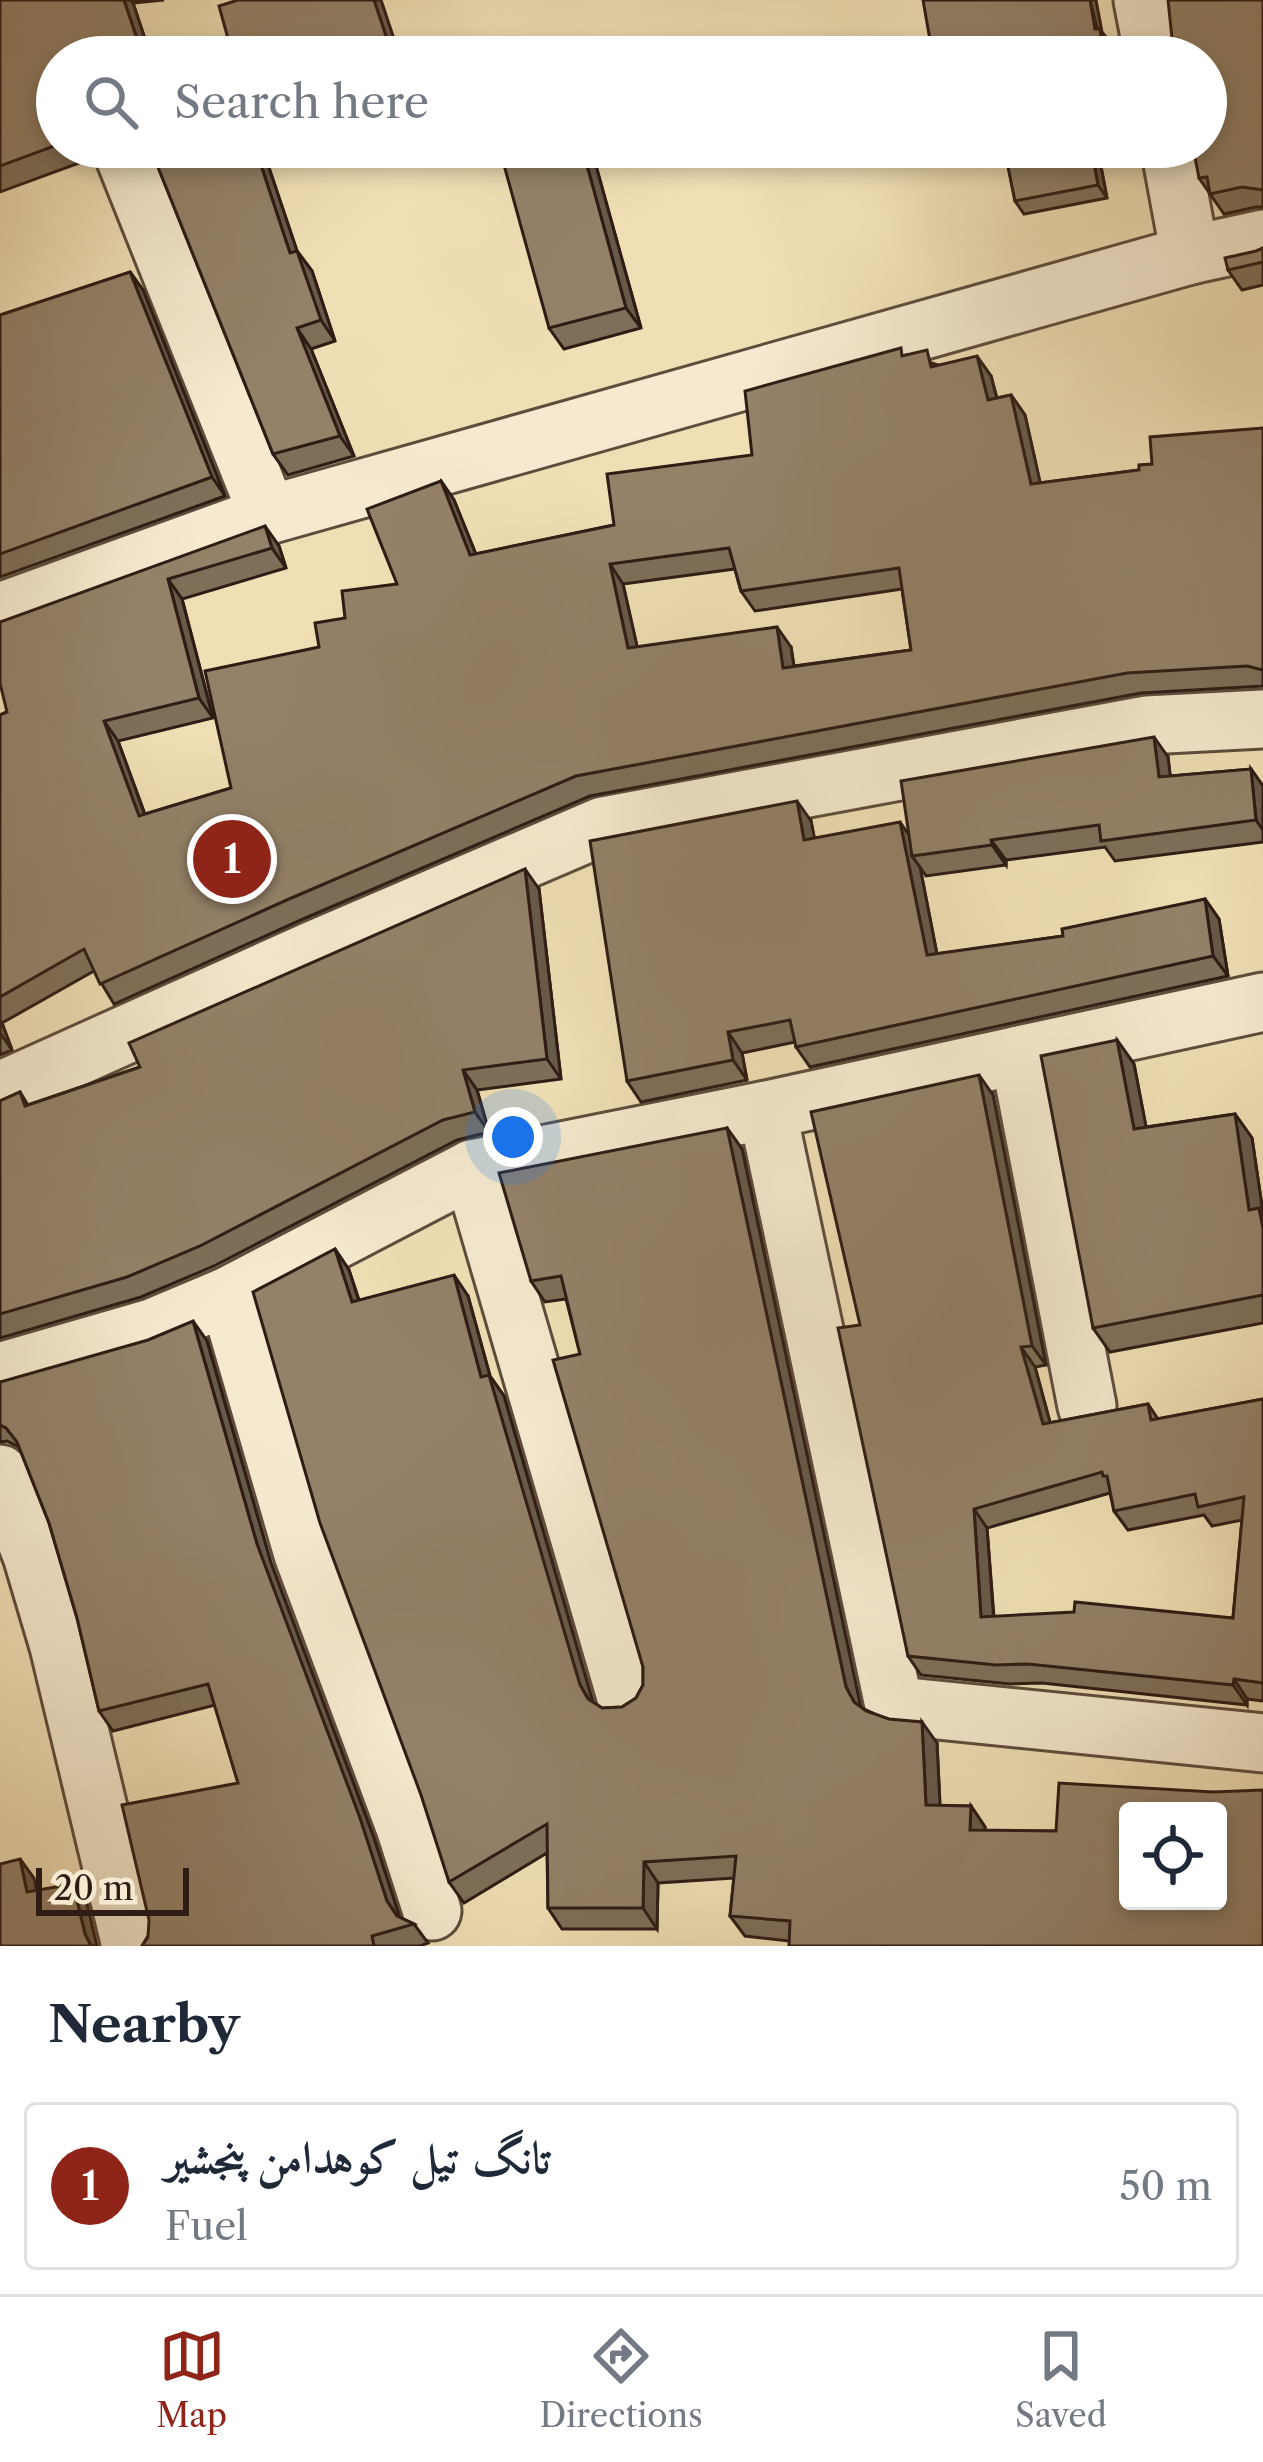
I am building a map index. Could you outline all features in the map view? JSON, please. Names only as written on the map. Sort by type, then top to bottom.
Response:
[{"type":"street","points":[[1143,0],[1150,36]]},
{"type":"street","points":[[129,168],[268,515]]},
{"type":"street","points":[[1174,168],[1190,255]]},
{"type":"street","points":[[0,612],[268,515],[1190,255],[1263,239]]},
{"type":"street","points":[[0,1090],[603,826],[1147,725],[1263,719]]},
{"type":"street","points":[[0,1372],[152,1328],[229,1296],[472,1168],[1262,1007]]},
{"type":"street","points":[[1019,1055],[1087,1406]]},
{"type":"street","points":[[766,1110],[893,1701],[908,1707],[1263,1742]]},
{"type":"street","points":[[472,1168],[626,1697]]},
{"type":"street","points":[[229,1296],[303,1554],[406,1827],[432,1911]]},
{"type":"street","points":[[0,1474],[32,1555],[59,1646],[131,1946]]},
{"type":"building","points":[[0,0],[124,0],[136,36],[36,36],[36,153],[0,166]]},
{"type":"building","points":[[238,0],[374,0],[386,36],[227,36],[219,6]]},
{"type":"building","points":[[923,0],[1090,0],[1095,29],[1100,29],[1101,36],[929,36]]},
{"type":"building","points":[[1168,0],[1263,0],[1263,190],[1242,187],[1210,194],[1207,177],[1199,178],[1197,168],[1227,168],[1227,36],[1172,36]]},
{"type":"building","points":[[158,168],[262,168],[290,253],[297,251],[321,320],[297,328],[340,436],[273,454]]},
{"type":"building","points":[[505,168],[588,168],[626,308],[549,328]]},
{"type":"building","points":[[1008,168],[1095,168],[1098,185],[1015,201]]},
{"type":"building","points":[[1263,248],[1263,262],[1228,270],[1225,258]]},
{"type":"building","points":[[130,272],[212,477],[0,554],[0,315]]},
{"type":"building","points":[[901,348],[902,356],[927,350],[931,367],[977,356],[988,400],[1011,395],[1031,484],[1139,470],[1139,465],[1152,464],[1150,437],[1263,428],[1263,670],[1247,666],[1127,673],[576,776],[100,984],[84,949],[0,997],[0,715],[7,712],[0,683],[0,622],[265,526],[272,548],[168,579],[199,698],[104,721],[139,816],[231,788],[205,671],[319,647],[315,623],[345,618],[342,591],[397,584],[367,509],[441,481],[470,555],[614,525],[607,474],[752,455],[745,391]],"holes":[[[729,548],[741,591],[899,568],[911,650],[783,668],[777,627],[628,648],[610,564]]]},
{"type":"building","points":[[1154,737],[1159,777],[1251,769],[1256,820],[1101,841],[1099,825],[912,856],[901,781]]},
{"type":"building","points":[[797,801],[804,840],[900,822],[927,955],[1063,936],[1062,929],[1205,899],[1213,956],[796,1047],[790,1020],[728,1032],[733,1060],[627,1081],[590,841]]},
{"type":"building","points":[[525,869],[547,1059],[463,1070],[475,1112],[443,1120],[200,1246],[127,1277],[0,1314],[0,1101],[20,1092],[25,1106],[140,1067],[129,1043]]},
{"type":"building","points":[[1117,1040],[1134,1129],[1235,1114],[1249,1210],[1259,1208],[1263,1229],[1263,1295],[1093,1328],[1041,1056]]},
{"type":"building","points":[[979,1075],[1032,1346],[1021,1347],[1043,1424],[1148,1404],[1151,1420],[1263,1399],[1263,1683],[1234,1679],[1233,1685],[908,1656],[838,1328],[860,1325],[811,1112]],"holes":[[[1102,1472],[1107,1476],[1114,1511],[1195,1494],[1198,1507],[1244,1497],[1233,1618],[1075,1602],[1074,1612],[981,1617],[974,1509]]]},
{"type":"building","points":[[727,1128],[846,1687],[854,1702],[889,1719],[922,1722],[926,1805],[971,1806],[970,1830],[1056,1831],[1059,1783],[1213,1792],[1263,1790],[1263,1946],[789,1946],[790,1921],[730,1916],[736,1856],[644,1862],[643,1908],[548,1908],[547,1824],[449,1882],[320,1523],[253,1292],[335,1249],[352,1302],[454,1275],[481,1377],[489,1375],[580,1685],[588,1699],[602,1708],[622,1707],[636,1698],[643,1685],[643,1667],[553,1360],[580,1354],[561,1276],[531,1281],[499,1173]]},
{"type":"building","points":[[193,1321],[257,1544],[387,1901],[397,1916],[414,1924],[372,1936],[374,1946],[142,1946],[149,1920],[122,1805],[238,1783],[208,1684],[99,1711],[49,1523],[17,1442],[0,1425],[0,1382],[148,1340]]},
{"type":"building","points":[[20,1859],[27,1892],[73,1884],[91,1946],[0,1946],[0,1864]]},
{"type":"place","name":"تانگ تیل کوهدامن پنجشیر","points":[[232,859]]}]
